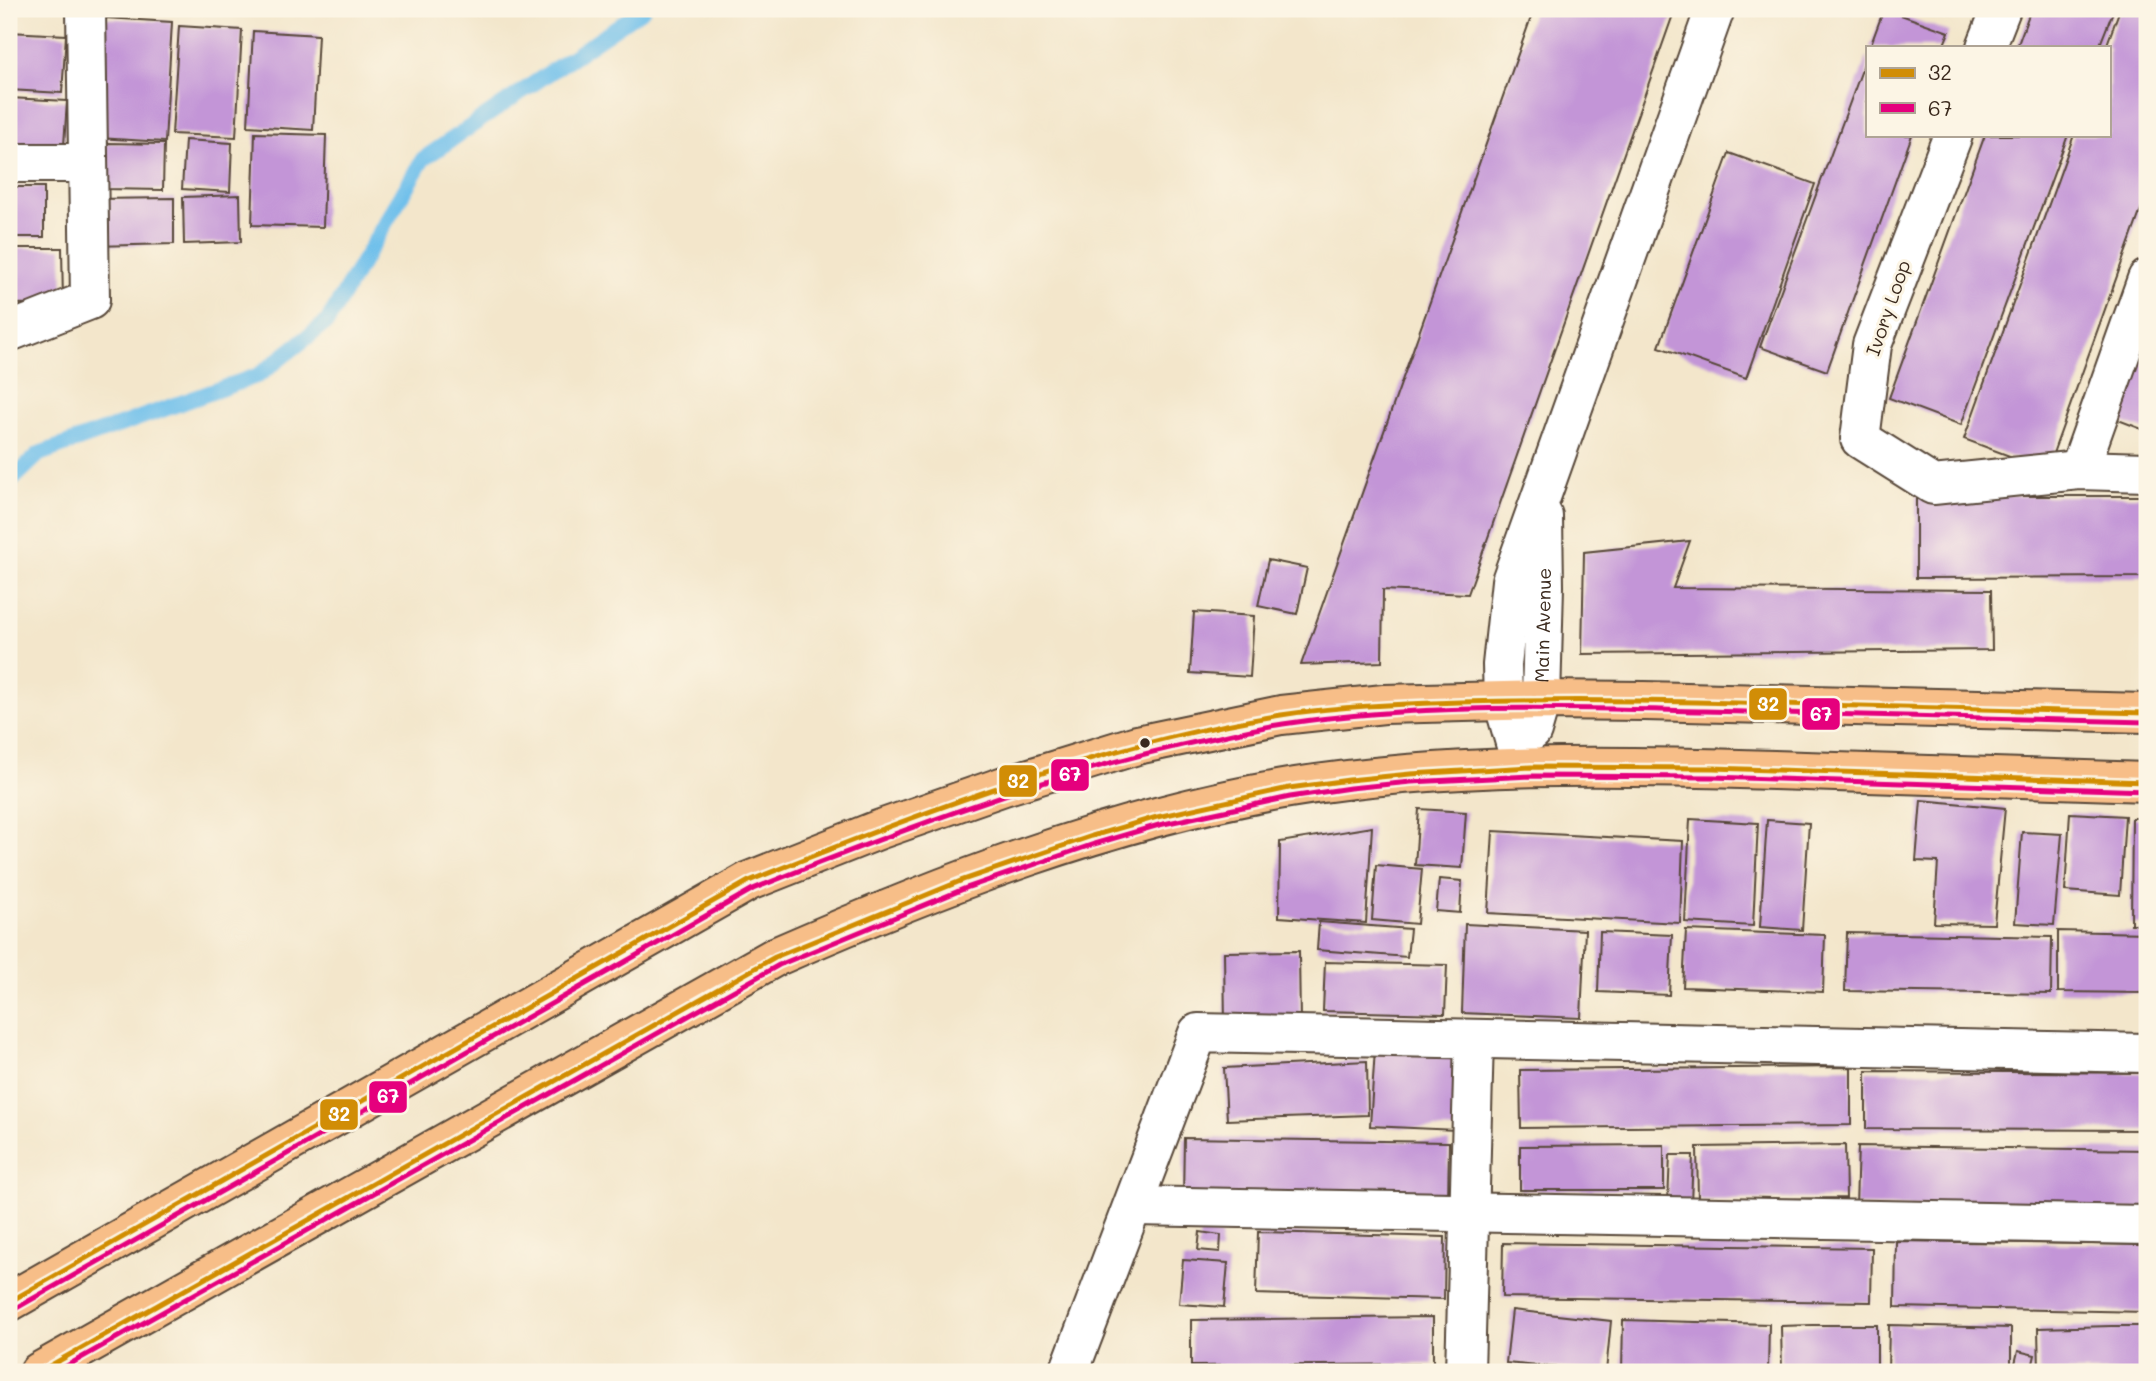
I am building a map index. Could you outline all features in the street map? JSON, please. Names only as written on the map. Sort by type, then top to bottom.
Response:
[{"type":"main road","points":[[9,1302],[749,881],[878,830],[1004,786],[1138,745],[1281,715],[1384,704],[1541,700],[1644,701],[2147,713]]},
{"type":"main road","points":[[39,1372],[775,957],[889,908],[1017,860],[1151,819],[1288,789],[1385,775],[1522,767],[1642,766],[2147,782]]},
{"type":"street","points":[[10,331],[90,300],[86,9]]},
{"type":"street","name":"Main Avenue","points":[[1522,767],[1503,701],[1502,665],[1511,581],[1715,9]]},
{"type":"street","points":[[1986,46],[2001,9]]},
{"type":"street","name":"Ivory Loop","points":[[1952,136],[1872,345],[1860,439],[1933,485],[2079,470],[2147,472]]},
{"type":"street","points":[[9,163],[88,163]]},
{"type":"street","points":[[2079,470],[2147,279]]},
{"type":"street","name":"Main Avenue","points":[[1522,767],[1541,700],[1543,490]]},
{"type":"street","points":[[1069,1372],[1198,1033],[2147,1054]]},
{"type":"street","points":[[1465,1372],[1474,1040]]},
{"type":"street","points":[[1134,1206],[2147,1224]]},
{"type":"building","points":[[1534,9],[1675,9],[1468,594],[1383,590],[1382,662],[1301,665]]},
{"type":"building","points":[[1884,9],[1949,32],[1943,46],[1870,46]]},
{"type":"building","points":[[2031,9],[2114,9],[2099,46],[2017,46]]},
{"type":"building","points":[[2120,9],[2147,9],[2147,193],[2047,470],[1964,439],[2074,136],[2110,136],[2110,46],[2106,46]]},
{"type":"building","points":[[105,18],[172,22],[165,142],[98,138]]},
{"type":"building","points":[[179,26],[242,30],[236,137],[172,134]]},
{"type":"building","points":[[253,31],[318,35],[313,130],[248,126]]},
{"type":"building","points":[[9,32],[66,35],[62,93],[9,90]]},
{"type":"building","points":[[1866,59],[1866,136],[1912,136],[1827,371],[1760,347]]},
{"type":"building","points":[[9,98],[67,101],[63,160],[9,157]]},
{"type":"building","points":[[255,133],[326,135],[323,227],[252,225]]},
{"type":"building","points":[[1985,136],[2068,136],[1961,425],[1889,398]]},
{"type":"building","points":[[185,140],[232,143],[230,192],[182,189]]},
{"type":"building","points":[[106,143],[164,144],[163,190],[105,189]]},
{"type":"building","points":[[1729,153],[1815,184],[1746,378],[1659,347]]},
{"type":"building","points":[[9,187],[44,187],[44,237],[9,237]]},
{"type":"building","points":[[240,195],[241,242],[184,244],[183,197]]},
{"type":"building","points":[[174,198],[174,244],[94,246],[93,199]]},
{"type":"building","points":[[9,248],[62,248],[63,303],[9,304]]},
{"type":"building","points":[[2147,325],[2147,431],[2113,418]]},
{"type":"building","points":[[1916,496],[2147,496],[2147,577],[1916,578]]},
{"type":"building","points":[[1690,541],[1673,588],[1991,590],[1992,650],[1582,654],[1584,552]]},
{"type":"building","points":[[1268,560],[1307,568],[1297,614],[1258,606]]},
{"type":"building","points":[[1194,612],[1254,616],[1250,677],[1190,673]]},
{"type":"building","points":[[1921,800],[2005,808],[1994,924],[1934,923],[1938,862],[1916,861]]},
{"type":"building","points":[[1419,809],[1466,812],[1462,868],[1415,865]]},
{"type":"building","points":[[2070,813],[2125,816],[2120,895],[2065,891]]},
{"type":"building","points":[[2132,818],[2147,818],[2147,924],[2131,924]]},
{"type":"building","points":[[1690,819],[1758,823],[1753,926],[1685,922]]},
{"type":"building","points":[[1767,820],[1809,823],[1802,930],[1760,927]]},
{"type":"building","points":[[1372,827],[1366,923],[1279,917],[1280,842]]},
{"type":"building","points":[[1493,831],[1683,841],[1680,923],[1488,913]]},
{"type":"building","points":[[2022,832],[2062,834],[2054,925],[2015,923]]},
{"type":"building","points":[[1376,865],[1422,869],[1417,924],[1372,920]]},
{"type":"building","points":[[1439,879],[1462,881],[1460,913],[1436,911]]},
{"type":"building","points":[[1319,922],[1410,929],[1407,957],[1317,950]]},
{"type":"building","points":[[1465,924],[1585,930],[1581,1018],[1462,1013]]},
{"type":"building","points":[[1686,930],[1825,935],[1823,992],[1683,987]]},
{"type":"building","points":[[2058,931],[2147,933],[2147,993],[2058,992]]},
{"type":"building","points":[[1600,932],[1672,935],[1669,995],[1598,992]]},
{"type":"building","points":[[1847,933],[2052,937],[2051,994],[1845,991]]},
{"type":"building","points":[[1299,951],[1300,1022],[1225,1024],[1224,952]]},
{"type":"building","points":[[1325,962],[1447,965],[1445,1014],[1323,1011]]},
{"type":"building","points":[[1375,1049],[1461,1054],[1456,1130],[1370,1126]]},
{"type":"building","points":[[1367,1061],[1368,1115],[1227,1120],[1224,1068]]},
{"type":"building","points":[[1851,1067],[1851,1125],[1521,1128],[1520,1070]]},
{"type":"building","points":[[1866,1071],[2147,1073],[2147,1130],[1866,1129]]},
{"type":"building","points":[[1184,1138],[1449,1142],[1448,1203],[1183,1200]]},
{"type":"building","points":[[1664,1145],[1664,1190],[1520,1190],[1520,1146]]},
{"type":"building","points":[[1845,1145],[1846,1198],[1698,1200],[1697,1147]]},
{"type":"building","points":[[1858,1146],[2147,1150],[2147,1210],[1856,1206]]},
{"type":"building","points":[[1670,1155],[1693,1155],[1691,1203],[1668,1202]]},
{"type":"building","points":[[1200,1232],[1221,1235],[1220,1252],[1198,1250]]},
{"type":"building","points":[[1258,1232],[1445,1237],[1444,1299],[1256,1294]]},
{"type":"building","points":[[1896,1241],[2147,1245],[2147,1312],[1895,1307]]},
{"type":"building","points":[[1503,1243],[1872,1248],[1871,1302],[1502,1297]]},
{"type":"building","points":[[1183,1260],[1228,1263],[1224,1307],[1179,1304]]},
{"type":"building","points":[[1512,1310],[1611,1321],[1606,1372],[1506,1363]]},
{"type":"building","points":[[1433,1317],[1433,1364],[1191,1366],[1191,1320]]},
{"type":"building","points":[[1623,1320],[1769,1324],[1768,1372],[1622,1372]]},
{"type":"building","points":[[1877,1325],[1877,1372],[1782,1372],[1781,1326]]},
{"type":"building","points":[[1889,1325],[2011,1328],[2011,1372],[1888,1372]]},
{"type":"building","points":[[2147,1326],[2147,1372],[2039,1372],[2038,1328]]},
{"type":"building","points":[[2018,1351],[2035,1355],[2031,1372],[2013,1372]]},
{"type":"waterway","points":[[9,483],[39,454],[259,375],[327,322],[423,159],[643,9]]},
{"type":"transit line","name":"32","points":[[9,1302],[749,881],[944,806],[1077,762],[1212,728],[1281,715],[1370,706],[1460,702],[1666,701],[2147,713]]},
{"type":"transit line","name":"67","points":[[13,1310],[753,889],[980,803],[1096,767],[1274,725],[1335,717],[1440,710],[1599,709],[2147,722]]},
{"type":"transit line","name":"32","points":[[39,1372],[775,957],[963,880],[1157,817],[1289,788],[1410,774],[1531,767],[1713,768],[2147,782]]},
{"type":"transit line","name":"67","points":[[56,1372],[779,965],[966,888],[1094,844],[1159,825],[1290,797],[1350,788],[1531,776],[1713,777],[2147,791]]}]
